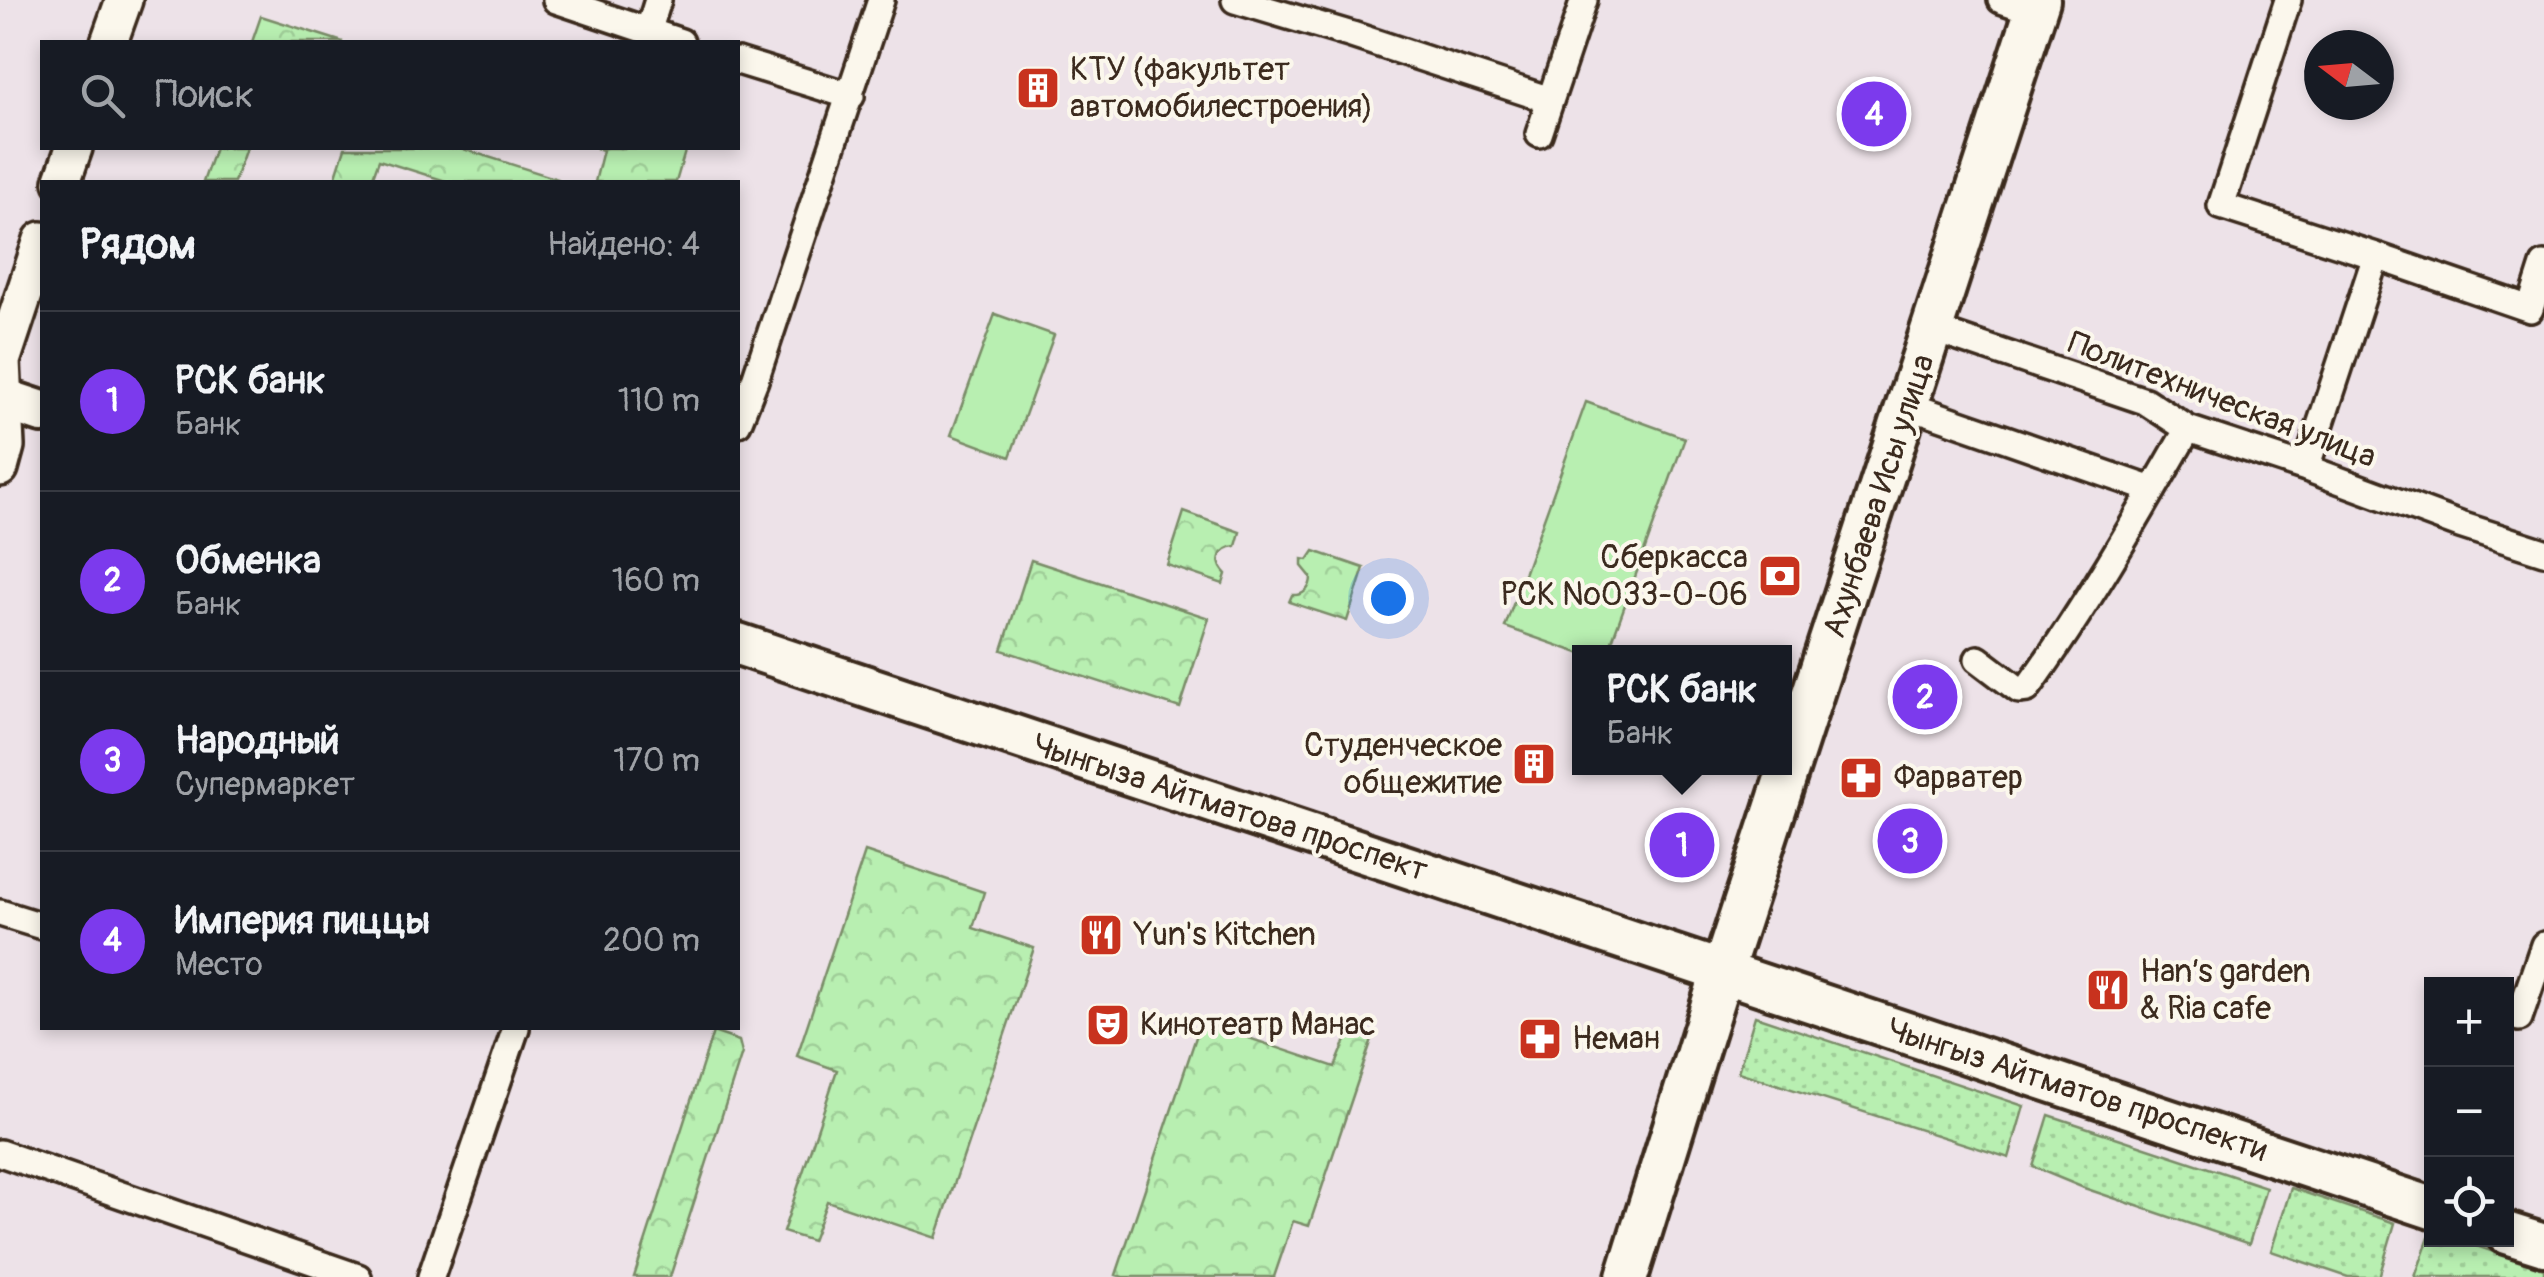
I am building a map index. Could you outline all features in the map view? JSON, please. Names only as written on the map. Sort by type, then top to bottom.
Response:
[{"type":"main road","name":"Ахунбаева Исы улица","points":[[1792,759],[1932,329],[2025,4]]},
{"type":"main road","points":[[2,399],[40,411]]},
{"type":"main road","name":"Чынгыза Айтматова проспект","points":[[740,645],[1722,972]]},
{"type":"main road","name":"Ахунбаева Исы улица","points":[[1627,1277],[1787,775]]},
{"type":"main road","name":"Чынгыз Айтматов проспекти","points":[[1722,972],[2424,1205]]},
{"type":"main road","points":[[2514,1236],[2544,1245]]},
{"type":"street","points":[[110,40],[124,0]]},
{"type":"street","points":[[556,0],[674,40]]},
{"type":"street","points":[[648,32],[658,0]]},
{"type":"street","points":[[740,418],[882,0]]},
{"type":"street","points":[[1235,0],[1550,100]]},
{"type":"street","points":[[1539,134],[1584,0]]},
{"type":"street","points":[[2288,0],[2221,206],[2530,308],[2544,265]]},
{"type":"street","points":[[740,62],[850,96]]},
{"type":"street","points":[[63,180],[73,150]]},
{"type":"street","points":[[0,468],[6,446],[2,360],[40,246]]},
{"type":"street","points":[[2306,468],[2376,256]]},
{"type":"street","name":"Политехническая улица","points":[[1932,329],[2145,401],[2188,428],[2544,552]]},
{"type":"street","points":[[1908,405],[2153,490]]},
{"type":"street","points":[[1978,659],[2019,690],[2028,688],[2100,582],[2188,428]]},
{"type":"street","points":[[0,913],[40,925]]},
{"type":"street","points":[[2520,1018],[2544,945]]},
{"type":"street","points":[[431,1277],[515,1030]]},
{"type":"street","points":[[0,1153],[358,1277]]},
{"type":"green space","points":[[261,16],[337,40],[253,40]]},
{"type":"green space","points":[[214,150],[245,150],[235,180],[204,180]]},
{"type":"green space","points":[[344,150],[466,150],[558,179],[443,180],[379,160],[372,180],[335,180]]},
{"type":"green space","points":[[603,150],[685,150],[677,180],[596,180]]},
{"type":"green space","points":[[995,314],[1054,335],[1010,457],[951,435]]},
{"type":"green space","points":[[1586,402],[1685,438],[1611,645],[1572,645],[1572,651],[1505,627]]},
{"type":"green space","points":[[1184,512],[1240,532],[1236,546],[1220,556],[1226,574],[1223,584],[1167,565]]},
{"type":"green space","points":[[1314,551],[1364,568],[1347,621],[1289,602],[1292,595],[1303,593],[1310,585],[1311,577],[1302,566],[1302,559],[1308,560]]},
{"type":"green space","points":[[1031,560],[1209,618],[1180,708],[1002,650]]},
{"type":"green space","points":[[865,852],[984,892],[973,928],[1034,948],[936,1238],[827,1201],[812,1241],[783,1232],[837,1070],[797,1056]]},
{"type":"green space","points":[[1755,1016],[2024,1106],[2009,1158],[1738,1072]]},
{"type":"green space","points":[[1201,1022],[1335,1067],[1349,1033],[1372,1039],[1309,1226],[1293,1221],[1274,1277],[1116,1275]]},
{"type":"green space","points":[[713,1032],[739,1041],[742,1053],[670,1277],[634,1277]]},
{"type":"green space","points":[[2049,1115],[2266,1187],[2249,1244],[2033,1167]]},
{"type":"green space","points":[[2291,1188],[2395,1223],[2379,1277],[2348,1277],[2271,1251]]},
{"type":"green space","points":[[2426,1247],[2480,1247],[2544,1269],[2544,1277],[2415,1277]]},
{"type":"place","name":"КТУ (факультет автомобилестроения)","points":[[1038,88]]},
{"type":"place","name":"Империя пиццы","points":[[1874,114]]},
{"type":"place","name":"Сберкасса РСК №033-0-06","points":[[1780,576]]},
{"type":"place","name":"Обменка","points":[[1925,697]]},
{"type":"place","name":"Студенческое общежитие","points":[[1534,764]]},
{"type":"place","name":"Фарватер","points":[[1861,778]]},
{"type":"place","name":"Народный","points":[[1910,841]]},
{"type":"place","name":"РСК банк","points":[[1682,845]]},
{"type":"place","name":"Yun's Kitchen","points":[[1101,935]]},
{"type":"place","name":"Han’s garden & Ria cafe","points":[[2108,990]]},
{"type":"place","name":"Кинотеатр Манас","points":[[1108,1025]]},
{"type":"place","name":"Неман","points":[[1540,1039]]}]
